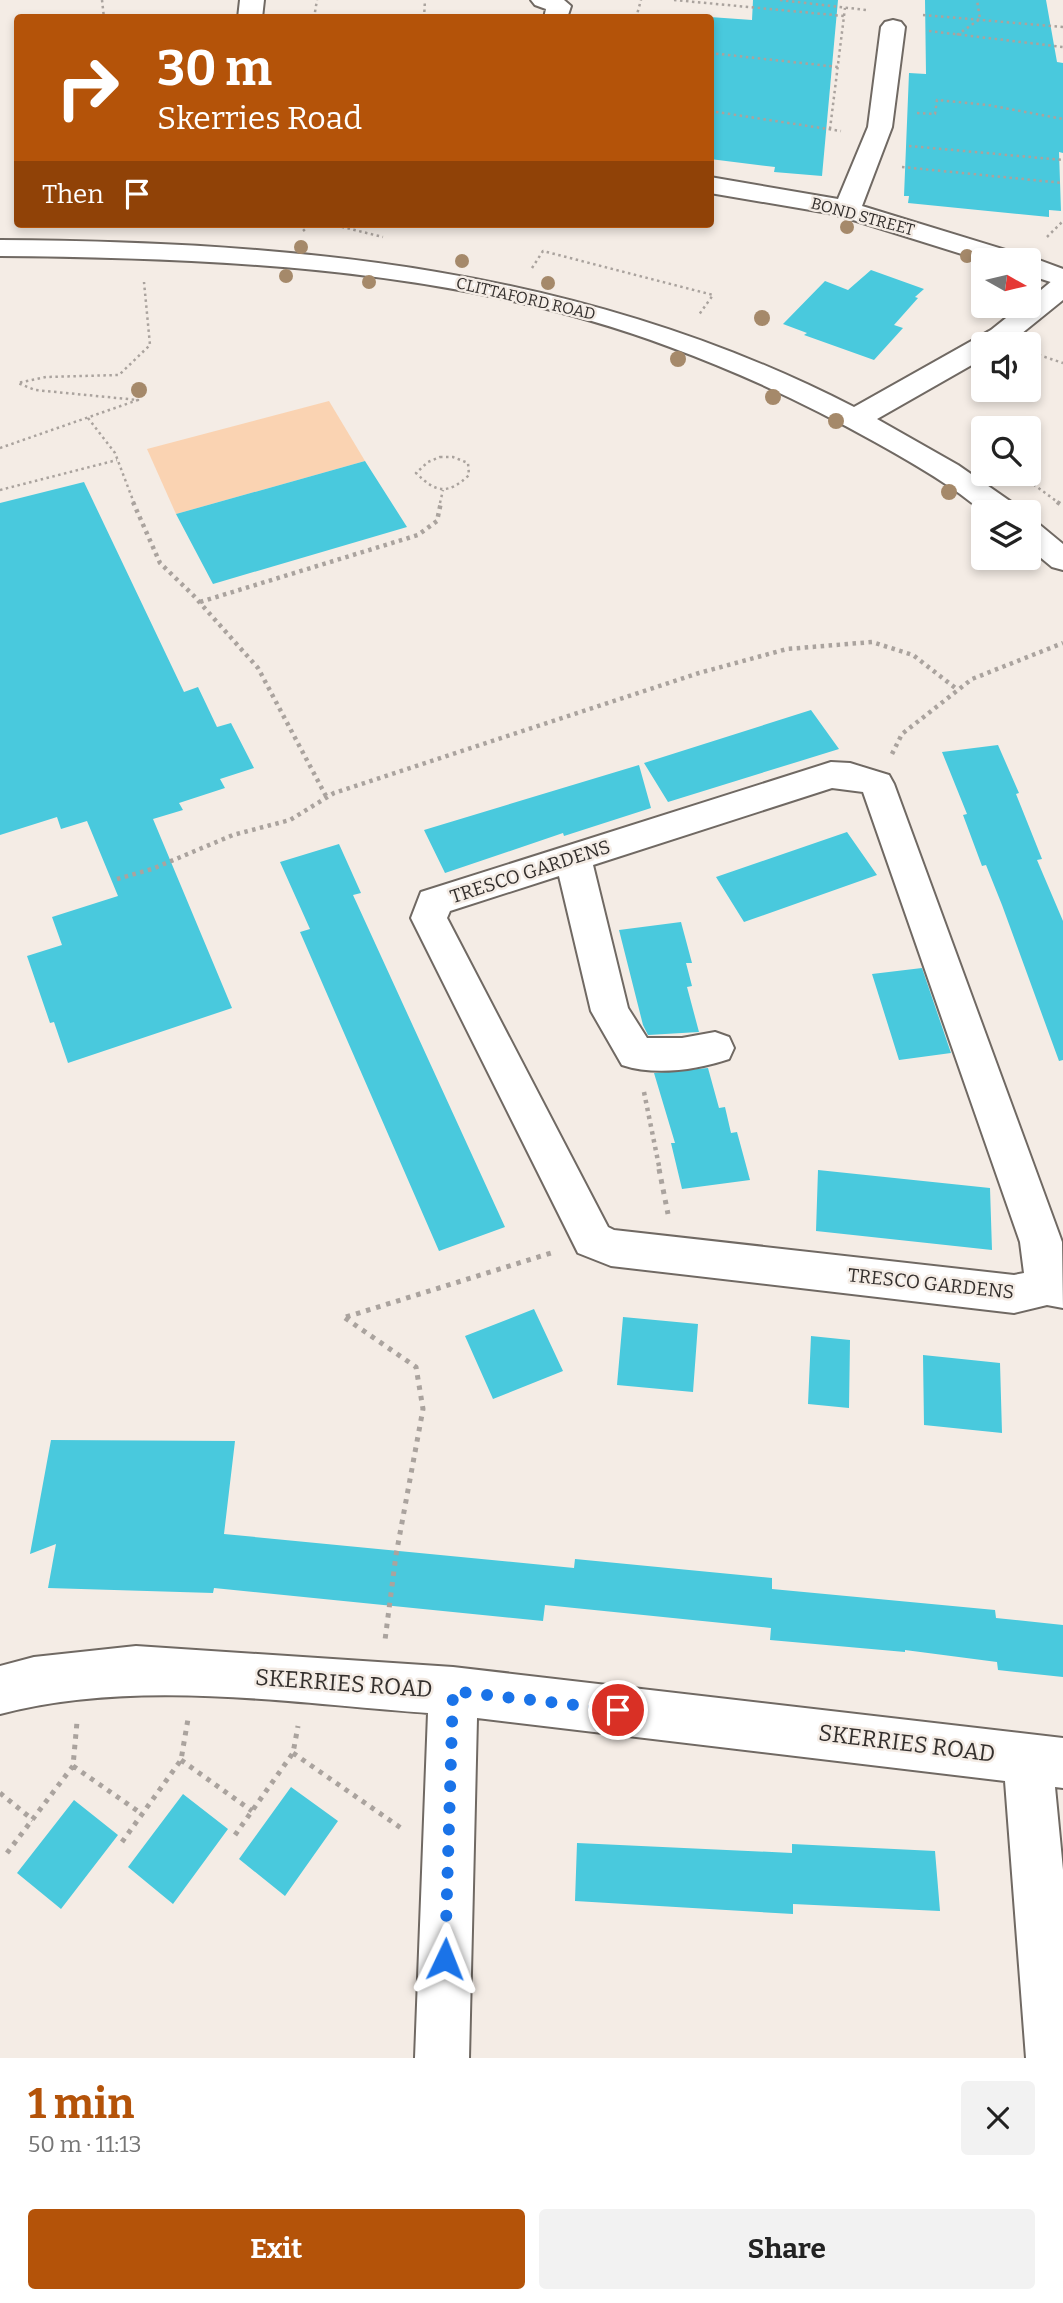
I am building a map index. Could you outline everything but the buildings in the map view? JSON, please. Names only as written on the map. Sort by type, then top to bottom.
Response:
[{"type":"street","points":[[543,0],[559,6],[556,14]]},
{"type":"street","points":[[847,209],[874,138],[893,27]]},
{"type":"street","name":"BOND STREET","points":[[714,186],[847,209],[971,248]]},
{"type":"street","name":"CLITTAFORD ROAD","points":[[0,248],[125,249],[236,254],[345,264],[440,278],[523,296],[691,342],[822,399],[979,490],[991,500]]},
{"type":"street","points":[[1041,270],[1063,278]]},
{"type":"street","points":[[1006,332],[1063,286]]},
{"type":"street","points":[[858,418],[971,353]]},
{"type":"street","points":[[1041,542],[1063,560]]},
{"type":"street","name":"TRESCO GARDENS","points":[[831,775],[850,776],[877,784],[1041,1242],[1055,1288],[1014,1294],[611,1248],[593,1240],[429,918],[434,902],[831,775]]},
{"type":"street","points":[[573,857],[610,1011],[636,1054],[682,1054],[715,1048]]},
{"type":"street","name":"SKERRIES ROAD","points":[[0,1690],[34,1681],[136,1670],[305,1680],[453,1691],[1046,1760]]},
{"type":"street","points":[[442,2058],[453,1691]]},
{"type":"street","points":[[1046,1760],[1053,2058]]},
{"type":"path","points":[[674,0],[845,16]]},
{"type":"path","points":[[957,35],[980,19],[977,0]]},
{"type":"path","points":[[830,129],[845,8]]},
{"type":"path","points":[[929,16],[929,33],[1063,47]]},
{"type":"path","points":[[714,53],[838,67]]},
{"type":"path","points":[[874,138],[935,114],[937,100],[988,104],[1063,119]]},
{"type":"path","points":[[714,112],[874,138],[1063,183]]},
{"type":"path","points":[[874,138],[1063,160]]},
{"type":"path","points":[[0,448],[138,400],[35,390],[19,383],[46,377],[119,374],[150,345],[145,284],[125,249]]},
{"type":"path","points":[[527,275],[543,251],[713,295],[694,322]]},
{"type":"path","points":[[1041,355],[1063,363]]},
{"type":"path","points":[[87,418],[117,460],[141,523],[160,563],[200,602],[258,668],[327,797]]},
{"type":"path","points":[[456,456],[468,463],[469,475],[457,486],[443,490],[428,485],[416,473],[427,460],[456,456]]},
{"type":"path","points":[[0,490],[117,460]]},
{"type":"path","points":[[1036,486],[1063,506]]},
{"type":"path","points":[[200,602],[418,535],[437,521],[443,490]]},
{"type":"path","points":[[117,879],[152,869],[233,835],[290,820],[327,797],[686,678],[787,649],[872,642],[913,655],[958,690]]},
{"type":"path","points":[[877,784],[902,733],[972,679],[1063,643]]},
{"type":"path","points":[[636,1054],[676,1255]]},
{"type":"path","points":[[379,1686],[396,1555],[423,1409],[416,1367],[345,1318],[593,1240]]},
{"type":"path","points":[[122,1842],[181,1760],[195,1673]]},
{"type":"path","points":[[7,1853],[73,1766],[82,1676]]},
{"type":"path","points":[[235,1835],[293,1753],[305,1680]]},
{"type":"path","points":[[293,1753],[448,1860]]},
{"type":"path","points":[[181,1760],[252,1811]]},
{"type":"path","points":[[73,1766],[142,1814]]},
{"type":"path","points":[[0,1793],[33,1819]]},
{"type":"shaded area","points":[[329,401],[365,461],[176,514],[147,449]]},
{"type":"route","points":[[445,1959],[453,1691],[618,1710]]}]
